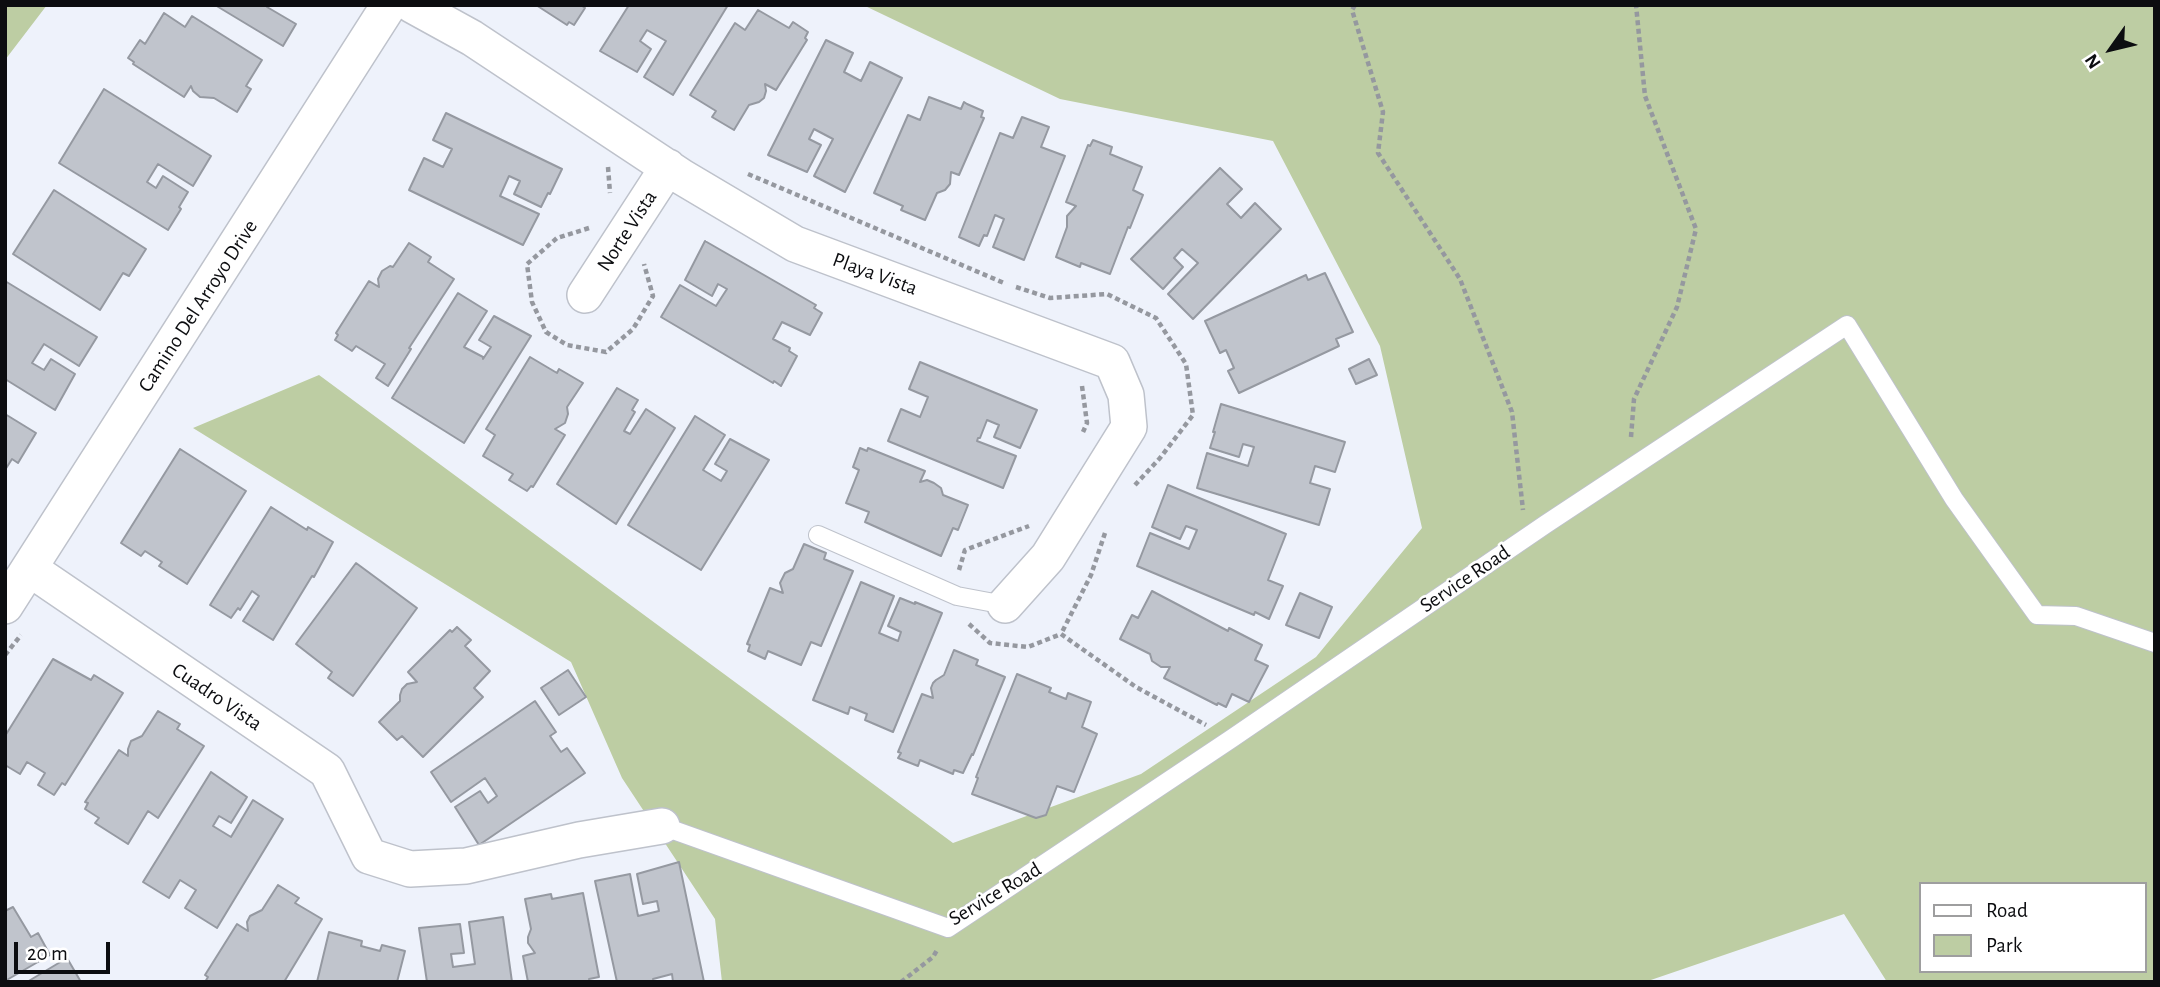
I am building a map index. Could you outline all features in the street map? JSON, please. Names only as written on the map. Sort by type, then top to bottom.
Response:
[{"type":"street","name":"Camino Del Arroyo Drive","points":[[5,606],[389,5]]},
{"type":"street","name":"Playa Vista","points":[[412,5],[472,38],[668,167],[795,244],[1112,362],[1126,395],[1129,427],[1048,557],[1005,605]]},
{"type":"street","name":"Norte Vista","points":[[585,295],[668,167]]},
{"type":"street","name":"Cuadro Vista","points":[[30,569],[327,771],[369,856],[410,869],[467,866],[579,840],[662,826]]},
{"type":"lane","name":"Service Road","points":[[662,826],[948,928],[1847,325],[1954,499],[2037,615],[2076,615],[2155,643]]},
{"type":"lane","points":[[818,536],[957,596],[1005,605]]},
{"type":"path","points":[[1355,5],[1352,10],[1383,112],[1378,153],[1460,279],[1512,412],[1526,538]]},
{"type":"path","points":[[1629,469],[1634,399],[1678,307],[1696,229],[1644,96],[1636,5]]},
{"type":"path","points":[[1081,382],[1087,423],[1082,435]]},
{"type":"path","points":[[1033,524],[965,550],[954,585],[965,620],[990,643],[1028,647],[1061,634]]},
{"type":"path","points":[[901,982],[933,957],[948,928]]},
{"type":"green space","points":[[5,5],[47,5],[5,60]]},
{"type":"green space","points":[[863,5],[2155,5],[2155,982],[1887,982],[1844,914],[1645,982],[722,982],[715,919],[622,778],[571,662],[193,428],[319,375],[953,843],[1141,774],[1316,657],[1422,528],[1380,346],[1273,141],[1060,99]]},
{"type":"building","points":[[215,5],[268,5],[267,7],[296,24],[283,46]]},
{"type":"building","points":[[536,5],[581,5],[585,8],[574,25],[569,22],[567,25]]},
{"type":"building","points":[[629,5],[728,5],[673,95],[644,77],[666,41],[647,30],[640,41],[651,49],[637,72],[600,51]]},
{"type":"building","points":[[758,10],[789,28],[793,22],[808,32],[805,38],[807,40],[776,90],[765,84],[764,98],[749,105],[734,130],[712,117],[716,111],[690,95],[735,23],[745,30]]},
{"type":"building","points":[[164,13],[185,27],[192,16],[262,60],[246,86],[251,89],[237,112],[214,98],[200,97],[191,86],[184,97],[128,58],[140,40],[145,44]]},
{"type":"building","points":[[826,40],[853,53],[844,72],[861,81],[870,62],[902,78],[845,192],[814,176],[833,139],[814,129],[809,139],[821,145],[807,172],[768,155]]},
{"type":"building","points":[[104,89],[211,156],[193,186],[158,164],[147,182],[156,188],[163,176],[188,192],[168,230],[59,163]]},
{"type":"building","points":[[929,97],[961,109],[964,102],[983,111],[981,117],[984,118],[959,175],[951,172],[950,184],[937,193],[925,220],[901,210],[903,206],[874,193],[908,115],[920,120]]},
{"type":"building","points":[[446,113],[562,169],[541,207],[514,194],[520,181],[509,176],[500,196],[539,214],[523,245],[409,190],[424,158],[443,167],[452,149],[433,140]]},
{"type":"building","points":[[1022,117],[1049,127],[1041,147],[1065,156],[1024,260],[993,247],[1004,219],[995,215],[987,236],[984,235],[979,246],[959,237],[1000,133],[1013,138]]},
{"type":"building","points":[[1093,140],[1112,147],[1110,154],[1142,167],[1133,190],[1143,195],[1110,274],[1081,263],[1080,267],[1056,257],[1067,227],[1067,216],[1076,206],[1066,202],[1088,145],[1090,146]]},
{"type":"building","points":[[1220,168],[1242,189],[1227,204],[1241,218],[1255,203],[1281,229],[1193,319],[1168,294],[1198,263],[1182,249],[1174,258],[1183,267],[1163,289],[1131,259]]},
{"type":"building","points":[[54,190],[146,249],[129,276],[123,273],[100,310],[13,254]]},
{"type":"building","points":[[705,241],[816,305],[814,308],[822,313],[810,335],[782,322],[773,339],[790,348],[789,351],[797,356],[781,386],[661,317],[680,285],[716,306],[727,289],[718,284],[712,296],[685,280]]},
{"type":"building","points":[[409,243],[431,257],[428,262],[454,279],[388,386],[376,378],[385,364],[356,346],[352,351],[335,340],[338,335],[336,333],[369,281],[379,287],[378,279],[382,271],[393,267]]},
{"type":"building","points":[[1325,273],[1353,332],[1336,339],[1339,346],[1239,393],[1228,371],[1234,368],[1226,350],[1220,353],[1205,321],[1306,275],[1308,280]]},
{"type":"building","points":[[5,281],[97,337],[79,366],[44,344],[32,363],[44,370],[51,359],[75,374],[55,410],[5,379]]},
{"type":"building","points":[[458,293],[487,311],[464,347],[483,359],[491,347],[479,340],[494,316],[531,336],[464,443],[392,398]]},
{"type":"building","points":[[530,357],[557,373],[559,369],[583,383],[567,407],[565,423],[555,429],[565,435],[533,487],[527,491],[509,480],[513,474],[483,456],[495,435],[486,429]]},
{"type":"building","points":[[1369,359],[1377,375],[1356,384],[1349,369]]},
{"type":"building","points":[[920,362],[1037,410],[1020,448],[994,437],[999,425],[987,420],[978,438],[977,441],[1016,456],[1003,488],[888,441],[901,409],[920,417],[928,397],[909,389]]},
{"type":"building","points":[[617,388],[638,400],[632,410],[635,412],[624,431],[630,434],[646,409],[675,428],[616,524],[557,484]]},
{"type":"building","points":[[1221,404],[1345,442],[1335,472],[1315,466],[1310,483],[1330,489],[1319,525],[1197,488],[1207,453],[1248,466],[1254,447],[1243,444],[1239,457],[1210,448]]},
{"type":"building","points":[[5,414],[36,433],[18,463],[12,459],[5,470]]},
{"type":"building","points":[[695,416],[725,435],[703,470],[721,481],[727,471],[715,464],[730,439],[769,460],[701,570],[628,525]]},
{"type":"building","points":[[860,448],[867,451],[868,448],[925,471],[920,482],[927,480],[934,483],[941,488],[943,495],[968,505],[958,530],[953,528],[941,556],[865,522],[869,512],[846,503],[859,470],[853,467]]},
{"type":"building","points":[[180,449],[246,491],[187,584],[159,566],[162,562],[145,551],[141,556],[121,543]]},
{"type":"building","points":[[1168,485],[1286,534],[1268,580],[1283,586],[1269,619],[1137,566],[1150,533],[1189,549],[1197,530],[1186,526],[1180,539],[1152,527]]},
{"type":"building","points":[[271,507],[307,530],[308,527],[333,542],[273,640],[243,621],[259,596],[252,591],[240,610],[238,608],[231,618],[210,605]]},
{"type":"building","points":[[804,544],[826,553],[824,559],[853,571],[821,646],[811,642],[801,665],[768,651],[765,659],[748,651],[750,645],[747,644],[770,588],[783,593],[780,583],[785,573],[793,569]]},
{"type":"building","points":[[356,563],[417,608],[353,696],[328,678],[332,672],[296,644]]},
{"type":"building","points":[[861,582],[894,596],[879,633],[898,641],[901,632],[888,626],[900,598],[942,613],[893,732],[865,720],[867,714],[850,707],[848,714],[813,700]]},
{"type":"building","points":[[1152,591],[1228,631],[1229,628],[1262,645],[1255,660],[1268,666],[1249,702],[1232,694],[1226,707],[1218,703],[1217,705],[1164,678],[1170,667],[1161,667],[1152,661],[1150,654],[1120,639],[1132,615],[1138,618]]},
{"type":"building","points":[[1300,593],[1332,607],[1319,638],[1286,625]]},
{"type":"building","points":[[457,627],[471,640],[465,646],[490,671],[474,688],[483,697],[423,757],[402,736],[397,740],[379,722],[400,701],[402,689],[407,684],[417,682],[408,672],[450,630],[452,632]]},
{"type":"building","points":[[954,650],[978,660],[976,665],[1005,677],[973,755],[963,773],[954,770],[953,774],[920,760],[918,766],[898,758],[901,753],[898,752],[922,694],[933,698],[933,683],[944,675]]},
{"type":"building","points":[[53,659],[91,680],[94,675],[123,693],[65,785],[62,783],[54,795],[38,785],[45,773],[27,762],[20,774],[5,765],[5,736]]},
{"type":"building","points":[[568,670],[586,697],[559,715],[541,688]]},
{"type":"building","points":[[1017,674],[1051,688],[1049,692],[1066,699],[1068,693],[1091,702],[1082,727],[1097,734],[1074,792],[1057,786],[1046,815],[1036,818],[972,794],[978,778],[976,777]]},
{"type":"building","points":[[535,701],[556,732],[550,736],[561,752],[567,748],[585,773],[479,845],[455,807],[480,791],[488,803],[497,796],[485,778],[451,802],[431,772]]},
{"type":"building","points":[[158,711],[180,724],[177,729],[204,746],[158,818],[148,811],[128,844],[95,823],[99,818],[85,809],[88,803],[85,802],[119,750],[128,756],[131,741],[142,736]]},
{"type":"building","points":[[211,772],[247,797],[231,823],[219,816],[213,826],[231,837],[253,800],[283,819],[217,928],[185,908],[196,890],[180,880],[169,898],[143,882]]},
{"type":"building","points":[[679,862],[704,982],[673,982],[672,974],[653,979],[654,982],[617,982],[595,881],[630,874],[638,916],[659,911],[657,901],[643,904],[637,874]]},
{"type":"building","points":[[278,885],[299,898],[295,903],[322,919],[284,982],[205,982],[208,977],[205,975],[237,924],[248,931],[247,922],[250,916],[262,910]]},
{"type":"building","points":[[583,893],[599,977],[589,979],[590,982],[528,982],[523,956],[535,953],[528,943],[531,929],[525,899],[551,894],[552,899]]},
{"type":"building","points":[[13,907],[31,937],[38,933],[50,955],[5,981],[5,911]]},
{"type":"building","points":[[503,917],[512,982],[427,982],[419,928],[460,924],[464,953],[451,954],[453,967],[475,964],[469,922]]},
{"type":"building","points":[[329,932],[362,941],[361,946],[380,951],[382,945],[405,951],[397,982],[317,982]]},
{"type":"building","points":[[67,958],[81,982],[27,982]]}]
